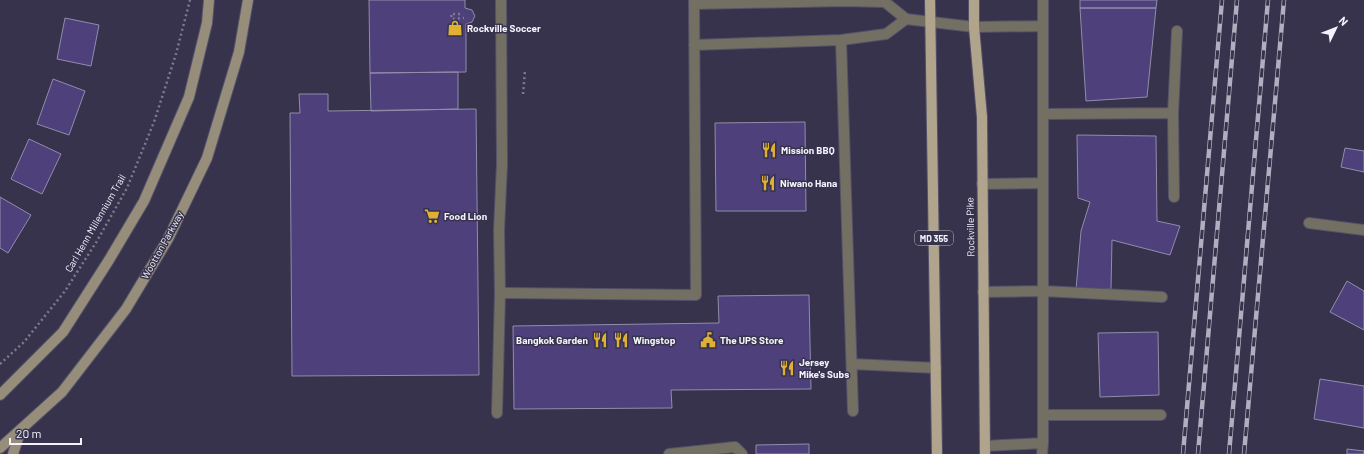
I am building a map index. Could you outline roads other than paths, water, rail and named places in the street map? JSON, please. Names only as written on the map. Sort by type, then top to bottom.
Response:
[{"type":"main road","points":[[0,395],[63,332],[109,260],[144,201],[189,97],[207,23],[209,0]]},
{"type":"main road","name":"Wootton Parkway","points":[[0,448],[62,392],[126,309],[168,239],[206,158],[239,52],[248,0]]},
{"type":"main road","name":"MD 355","points":[[930,0],[937,454]]},
{"type":"main road","name":"Rockville Pike","points":[[974,0],[974,27],[982,117],[985,450]]},
{"type":"main road","points":[[13,454],[22,428]]},
{"type":"street","points":[[497,413],[500,293],[499,230],[502,164],[501,0]]},
{"type":"street","points":[[1042,454],[1044,0]]},
{"type":"street","points":[[500,293],[696,295],[694,2],[884,2],[906,19],[974,27],[1043,26]]},
{"type":"street","points":[[694,45],[842,40],[886,34],[906,19]]},
{"type":"street","points":[[1174,197],[1173,113],[1177,31]]},
{"type":"street","points":[[842,40],[853,411]]},
{"type":"street","points":[[1043,114],[1173,113]]},
{"type":"street","points":[[982,184],[1043,183]]},
{"type":"street","points":[[1309,223],[1364,230]]},
{"type":"street","points":[[983,292],[1043,291],[1162,297]]},
{"type":"street","points":[[852,364],[936,368]]},
{"type":"street","points":[[1043,416],[1161,415]]},
{"type":"street","points":[[985,450],[1043,443]]},
{"type":"street","points":[[669,454],[735,447],[742,454]]},
{"type":"railway","points":[[1183,454],[1222,0]]},
{"type":"railway","points":[[1198,454],[1237,0]]},
{"type":"railway","points":[[1229,454],[1268,0]]},
{"type":"railway","points":[[1244,454],[1284,0]]},
{"type":"place","name":"Rockville Soccer","points":[[455,28]]},
{"type":"place","name":"Mission BBQ","points":[[769,150]]},
{"type":"place","name":"Niwano Hana","points":[[768,183]]},
{"type":"place","name":"Food Lion","points":[[432,216]]},
{"type":"place","name":"Bangkok Garden","points":[[600,340]]},
{"type":"place","name":"Wingstop","points":[[621,340]]},
{"type":"place","name":"The UPS Store","points":[[708,340]]},
{"type":"place","name":"Jersey Mike's Subs","points":[[787,368]]}]
